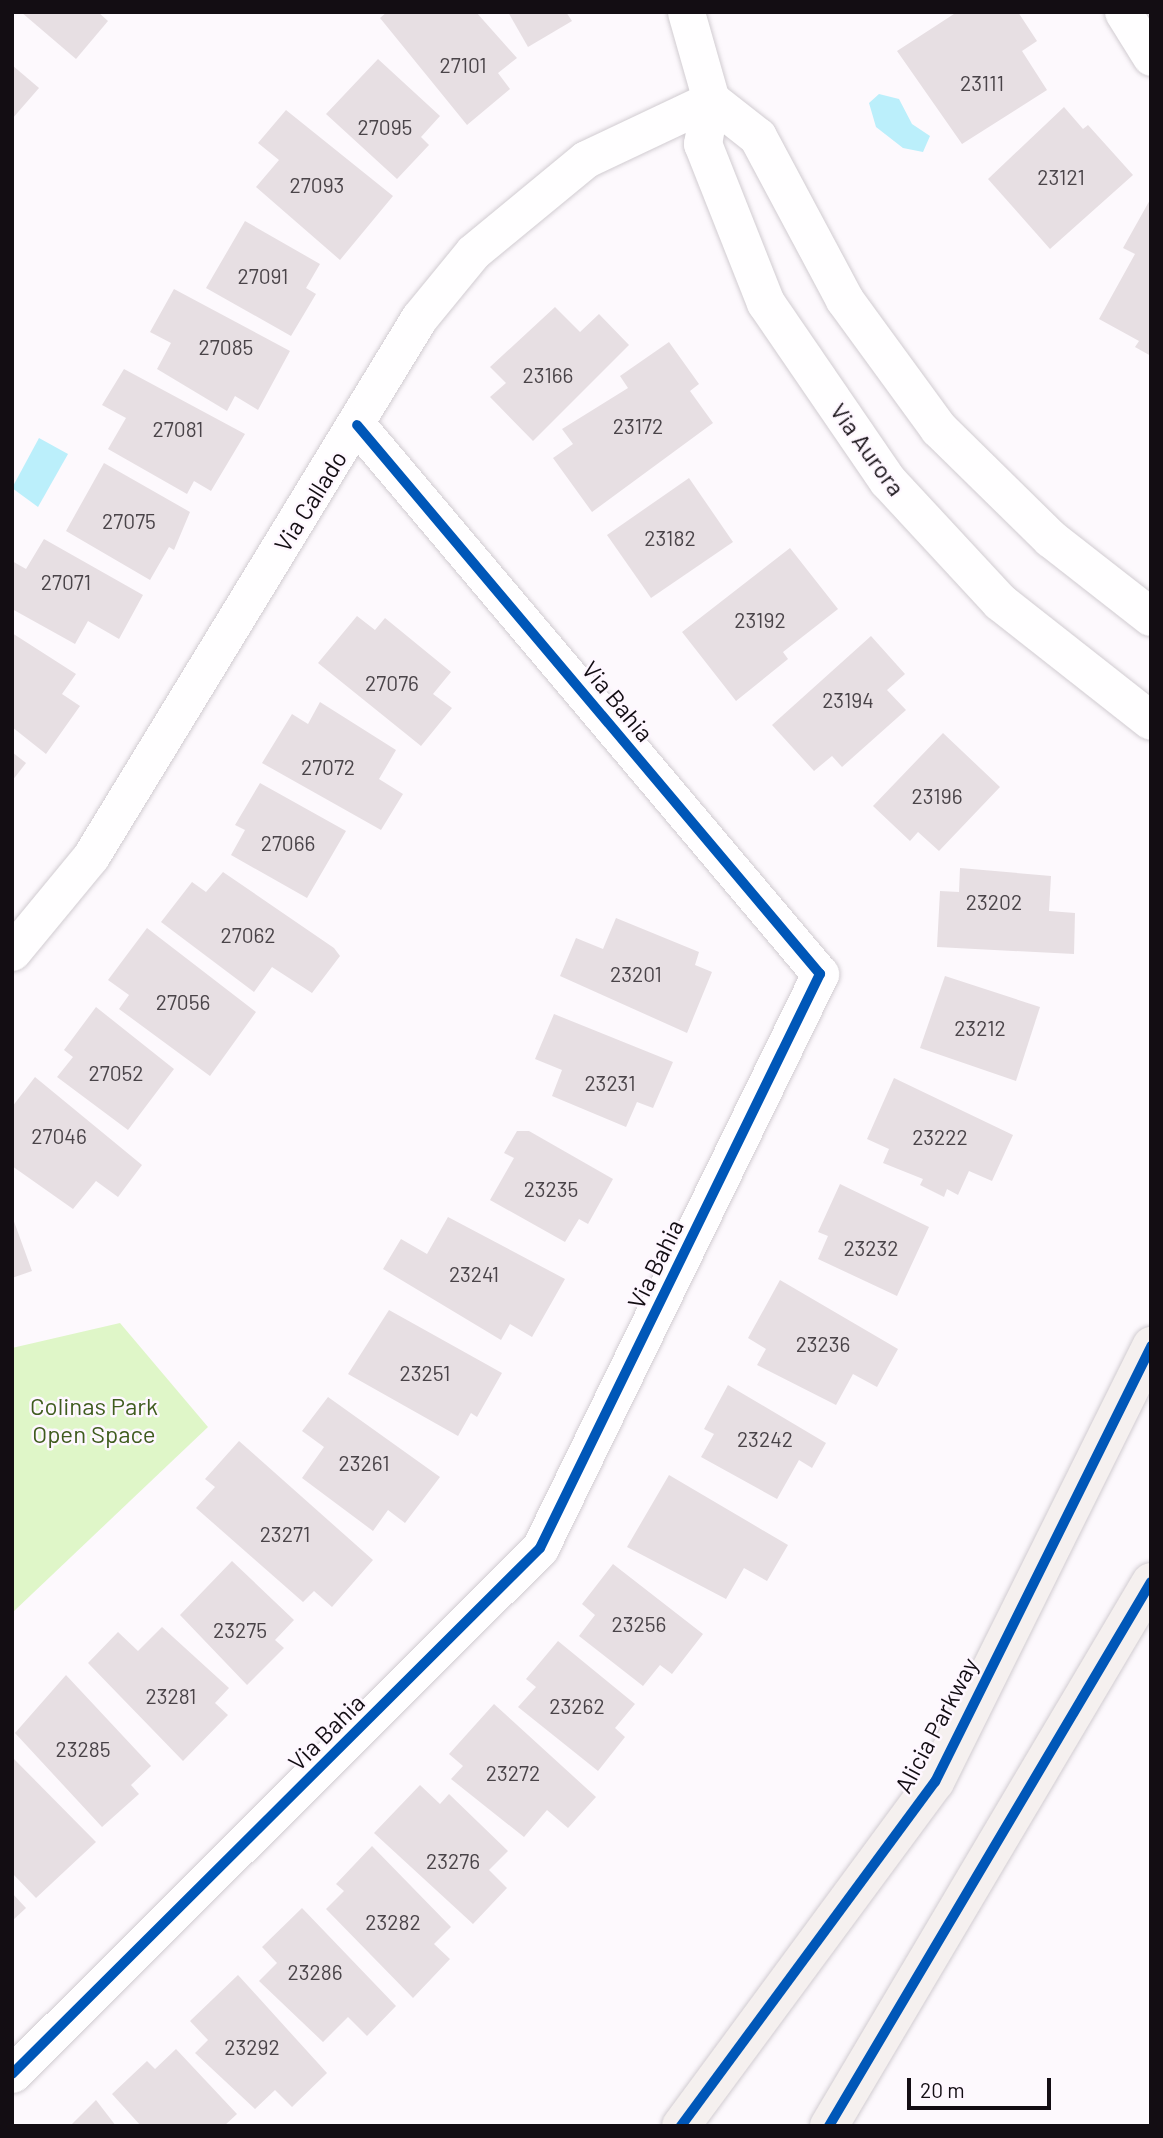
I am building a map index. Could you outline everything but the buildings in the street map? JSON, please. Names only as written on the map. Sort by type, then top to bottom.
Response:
[{"type":"main road","name":"Alicia Parkway","points":[[681,2126],[935,1782],[1151,1346]]},
{"type":"main road","points":[[829,2126],[1151,1582]]},
{"type":"street","name":"Via Aurora","points":[[686,12],[711,100],[703,144],[766,303],[888,481],[1000,602],[1151,721]]},
{"type":"street","points":[[1123,12],[1151,57]]},
{"type":"street","name":"Via Callado","points":[[12,952],[91,856],[357,425],[419,318],[473,252],[586,159],[711,100]]},
{"type":"street","points":[[711,100],[758,137],[845,300],[939,429],[1051,539],[1151,617]]},
{"type":"street","name":"Via Bahia","points":[[12,2074],[540,1548],[820,974],[357,425]]},
{"type":"green space","name":"Colinas Park Open Space","points":[[120,1323],[208,1427],[12,1613],[12,1348]]},
{"type":"water","points":[[879,94],[899,99],[912,124],[930,136],[923,152],[903,148],[876,127],[869,103]]},
{"type":"water","points":[[39,438],[68,454],[38,507],[12,488]]},
{"type":"cycle path","points":[[12,2074],[540,1548],[820,974],[357,425]]},
{"type":"cycle path","points":[[681,2126],[935,1782],[1151,1346]]},
{"type":"cycle path","points":[[829,2126],[1151,1582]]}]
